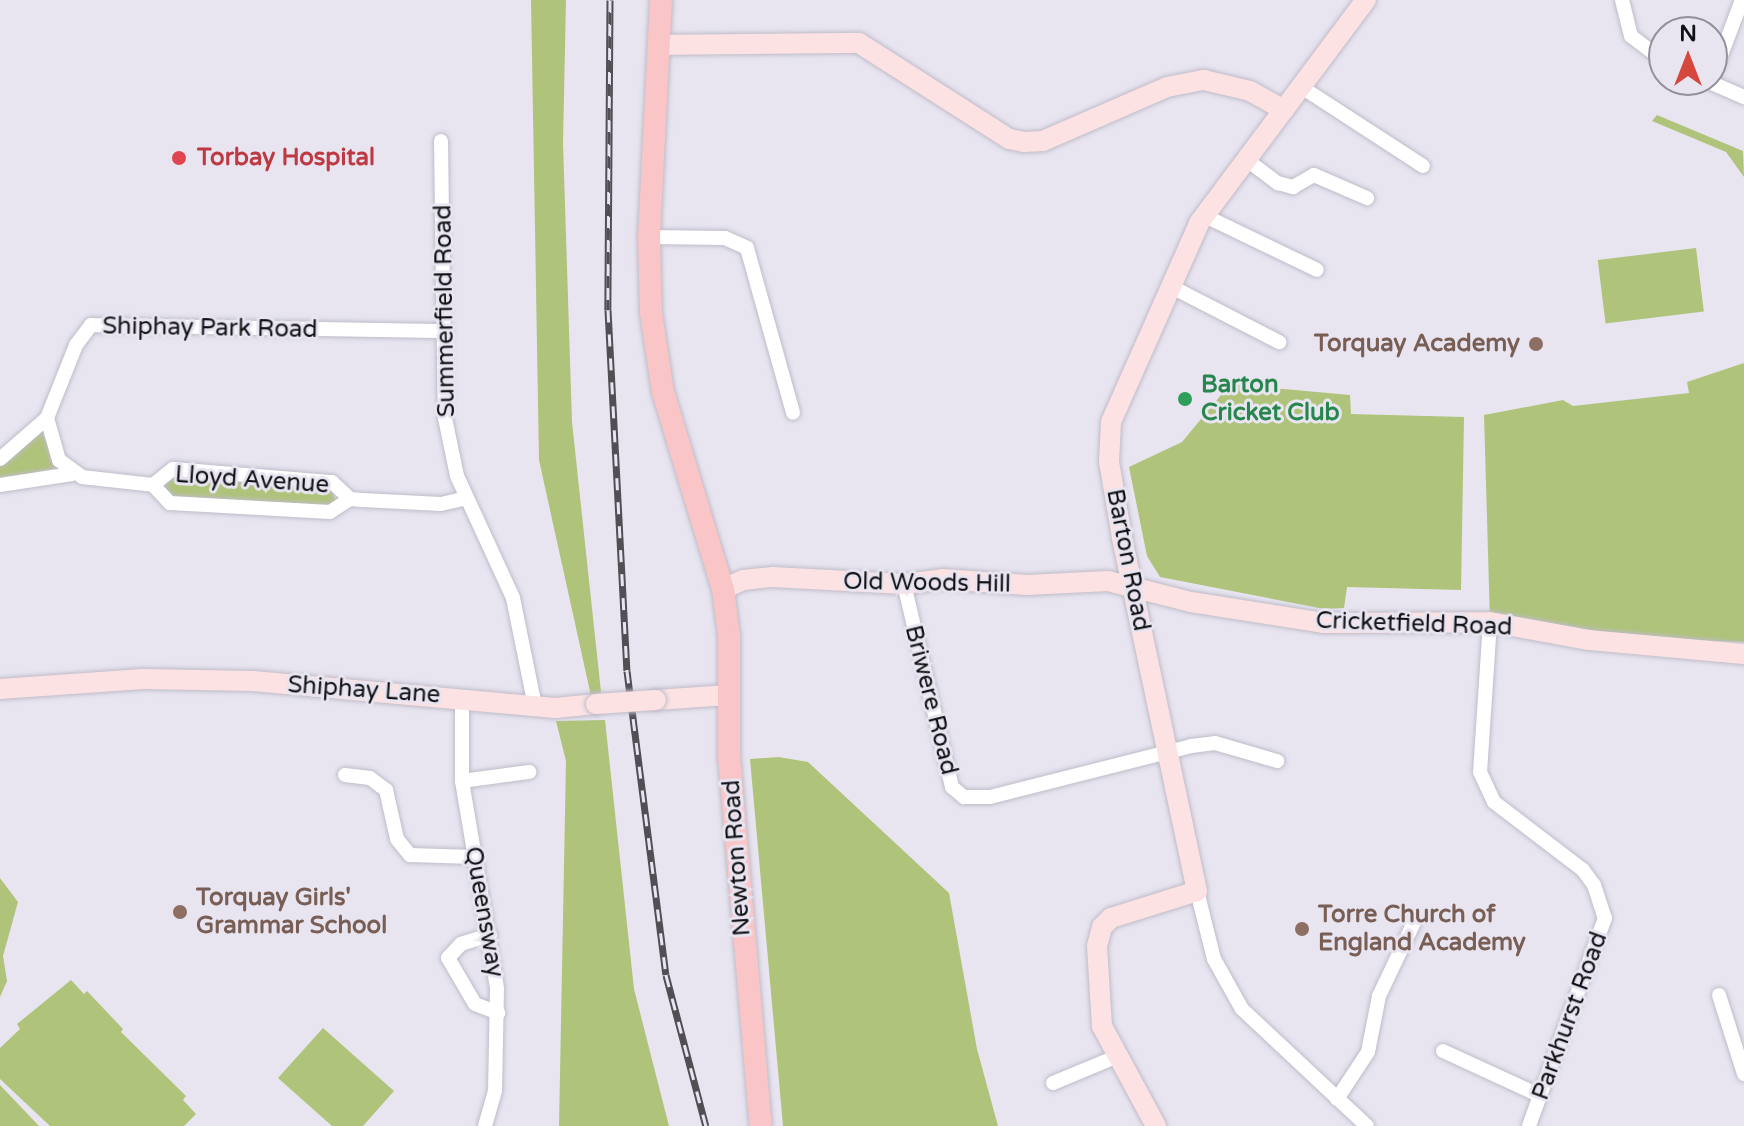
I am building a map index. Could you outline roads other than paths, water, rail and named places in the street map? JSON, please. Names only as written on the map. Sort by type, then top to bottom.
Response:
[{"type":"main road","name":"Newton Road","points":[[661,0],[649,237],[651,313],[663,392],[723,589],[729,636],[728,695],[747,1000],[761,1126]]},
{"type":"street","name":"Barton Road","points":[[1366,0],[1205,216],[1170,286],[1111,422],[1109,462],[1166,753],[1214,959],[1242,1009],[1367,1126]]},
{"type":"street","points":[[1622,0],[1631,36],[1648,49]]},
{"type":"street","points":[[1728,35],[1742,0]]},
{"type":"street","points":[[660,45],[859,43],[1009,139],[1024,142],[1043,141],[1167,87],[1204,80],[1250,91],[1284,110]]},
{"type":"street","points":[[1303,88],[1423,166]]},
{"type":"street","name":"Summerfield Road","points":[[441,141],[445,418],[466,498],[513,598],[535,706]]},
{"type":"street","points":[[1247,160],[1278,183],[1293,187],[1314,175],[1367,198]]},
{"type":"street","points":[[1205,216],[1317,270]]},
{"type":"street","points":[[649,237],[725,238],[747,248],[793,413]]},
{"type":"street","points":[[1170,286],[1279,342]]},
{"type":"street","name":"Shiphay Park Road","points":[[0,459],[47,418],[76,345],[91,325],[446,331]]},
{"type":"street","points":[[47,418],[59,460],[72,474]]},
{"type":"street","name":"Lloyd Avenue","points":[[153,485],[165,473],[187,470],[332,482],[350,499]]},
{"type":"street","name":"Lloyd Avenue","points":[[0,485],[72,474],[153,485],[170,503],[330,512],[350,499],[441,504],[466,498]]},
{"type":"street","name":"Old Woods Hill","points":[[723,589],[743,580],[773,577],[904,584],[942,579],[1133,586]]},
{"type":"street","name":"Briwere Road","points":[[904,584],[952,787],[964,797],[990,797],[1166,753]]},
{"type":"street","name":"Cricketfield Road","points":[[1133,586],[1191,602],[1323,623],[1490,622],[1589,640],[1744,654]]},
{"type":"street","name":"Parkhurst Road","points":[[1490,622],[1480,772],[1494,802],[1583,870],[1594,885],[1605,918],[1529,1126]]},
{"type":"street","name":"Shiphay Lane","points":[[0,689],[143,679],[253,681],[462,697],[535,706],[728,695]]},
{"type":"street","name":"Queensway","points":[[462,697],[462,781],[490,935],[498,1013],[495,1091],[485,1126]]},
{"type":"street","points":[[1166,753],[1215,743],[1277,761]]},
{"type":"street","points":[[462,781],[529,772]]},
{"type":"street","points":[[345,775],[370,778],[386,790],[397,839],[410,855],[474,857]]},
{"type":"street","points":[[1156,1126],[1098,1012],[1102,927],[1111,918],[1197,891]]},
{"type":"street","points":[[1337,1099],[1374,1033],[1379,996],[1414,923],[1398,918]]},
{"type":"street","points":[[490,935],[461,944],[448,958],[475,1004],[498,1013]]},
{"type":"street","points":[[1719,995],[1744,1074]]},
{"type":"street","points":[[1374,1033],[1390,1041]]},
{"type":"street","points":[[1443,1051],[1469,1070],[1541,1096]]},
{"type":"street","points":[[1053,1083],[1118,1056]]},
{"type":"railway","points":[[610,0],[608,310],[627,671],[666,975],[706,1126]]},
{"type":"place","name":"Torbay Hospital","points":[[179,158]]},
{"type":"place","name":"Torquay Academy","points":[[1536,344]]},
{"type":"place","name":"Barton Cricket Club","points":[[1185,399]]},
{"type":"place","name":"Torquay Girls' Grammar School","points":[[180,912]]},
{"type":"place","name":"Torre Church of England Academy","points":[[1302,929]]}]
